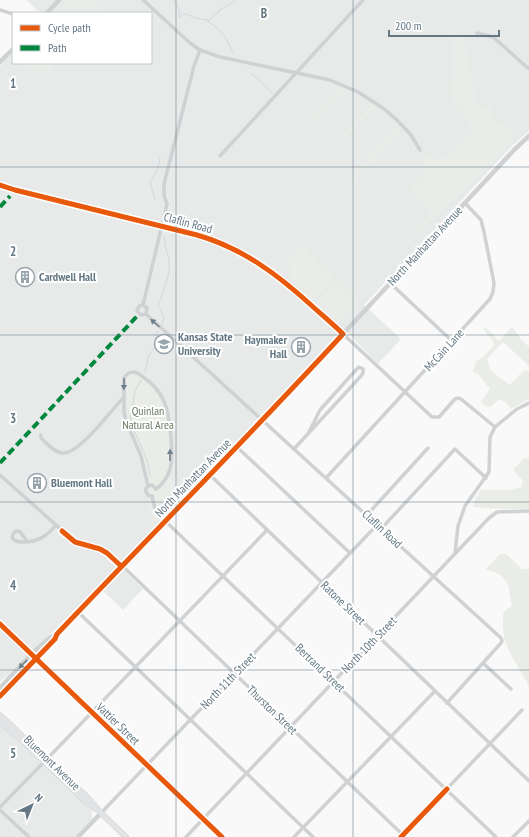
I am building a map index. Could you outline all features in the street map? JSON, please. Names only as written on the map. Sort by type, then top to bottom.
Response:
[{"type":"main road","name":"Bluemont Avenue","points":[[0,715],[86,802],[101,813]]},
{"type":"main road","name":"Bluemont Avenue","points":[[0,722],[45,760],[62,772],[126,837]]},
{"type":"street","points":[[48,12],[59,0]]},
{"type":"street","points":[[143,0],[190,43],[200,50],[220,57],[330,80],[354,90],[383,108],[410,135],[420,150]]},
{"type":"street","points":[[220,156],[363,0]]},
{"type":"street","points":[[0,10],[12,14]]},
{"type":"street","points":[[477,33],[493,37],[529,69]]},
{"type":"street","points":[[0,62],[12,50]]},
{"type":"street","points":[[143,305],[147,308],[146,314],[142,315],[138,312],[138,307],[143,305],[166,204],[164,184],[194,66],[200,50]]},
{"type":"street","points":[[525,65],[529,61]]},
{"type":"street","name":"North Manhattan Avenue","points":[[0,696],[52,636],[57,634],[263,420],[515,149],[529,136]]},
{"type":"street","name":"Claflin Road","points":[[0,185],[219,242],[261,264],[288,284],[343,334]]},
{"type":"street","name":"McCain Lane","points":[[326,478],[490,299],[493,292],[494,283],[481,220],[465,203]]},
{"type":"street","points":[[390,283],[452,341]]},
{"type":"street","name":"Claflin Road","points":[[146,314],[501,638],[501,644],[483,663]]},
{"type":"street","points":[[343,334],[432,417],[439,417],[458,398],[495,427]]},
{"type":"street","points":[[294,449],[308,434],[363,373],[363,369],[359,367],[320,410],[308,434]]},
{"type":"street","points":[[136,372],[154,385],[164,400],[168,410],[170,469],[163,482],[156,489],[152,496],[145,492],[148,486],[141,456],[126,421],[124,412],[124,378],[128,373],[136,372]]},
{"type":"street","points":[[41,435],[42,438],[54,450],[62,453],[72,451],[95,430],[124,397]]},
{"type":"street","points":[[455,554],[458,526],[464,506],[489,472],[490,437],[495,427],[517,409],[529,403]]},
{"type":"street","points":[[237,447],[350,553]]},
{"type":"street","points":[[367,515],[428,448]]},
{"type":"street","points":[[381,529],[455,449],[486,478]]},
{"type":"street","name":"Thurston Street","points":[[0,475],[75,542],[100,549],[122,566],[403,836]]},
{"type":"street","name":"Ratone Street","points":[[210,475],[529,781]]},
{"type":"street","points":[[148,486],[152,485],[156,489]]},
{"type":"street","name":"Bertrand Street","points":[[152,496],[156,512],[496,837]]},
{"type":"street","name":"North 10th Street","points":[[186,837],[489,518],[497,512],[529,511]]},
{"type":"street","points":[[28,542],[44,537],[56,525]]},
{"type":"street","name":"North 11th Street","points":[[78,837],[377,525]]},
{"type":"street","points":[[29,837],[0,808],[267,530]]},
{"type":"street","points":[[78,612],[313,837]]},
{"type":"street","name":"Vattier Street","points":[[0,624],[222,837]]},
{"type":"street","name":"North Manhattan Avenue","points":[[0,688],[34,657]]},
{"type":"street","points":[[447,702],[483,663],[511,689]]},
{"type":"street","points":[[294,837],[435,691]]},
{"type":"street","points":[[403,836],[522,710]]},
{"type":"street","points":[[513,837],[529,822]]},
{"type":"shaded area","name":"Kansas State University","points":[[26,0],[529,0],[529,131],[513,145],[364,305],[401,339],[378,364],[343,328],[118,565],[143,589],[123,610],[98,586],[58,627],[0,682],[0,66],[12,53],[12,64],[152,64],[152,12],[39,12]]},
{"type":"shaded area","points":[[0,725],[17,739],[92,811],[92,819],[75,837],[0,837]]},
{"type":"green space","points":[[67,0],[91,0],[99,8],[96,12],[56,12]]},
{"type":"green space","points":[[454,35],[464,36],[469,68],[475,90],[475,101],[478,106],[492,106],[491,117],[515,132],[515,138],[472,183],[449,203],[440,214],[437,213],[428,223],[427,222],[424,229],[422,228],[416,234],[414,229],[419,223],[423,223],[432,213],[426,207],[427,205],[423,202],[422,203],[409,190],[428,169],[420,161],[423,155],[427,153],[439,159],[443,158],[462,144],[471,132],[467,119],[462,111],[452,101]]},
{"type":"green space","points":[[25,64],[47,64],[51,68],[53,66],[54,67],[47,75],[43,71],[38,76]]},
{"type":"green space","points":[[315,80],[347,91],[345,94],[343,93],[302,134],[297,140],[298,142],[295,138],[294,139],[291,137],[294,138],[338,92],[334,88],[316,83]]},
{"type":"green space","points":[[350,92],[373,105],[392,121],[373,109],[326,157],[328,159],[327,160],[319,155],[323,156],[370,106],[351,95]]},
{"type":"green space","points":[[395,124],[416,150],[414,150],[403,135],[399,134],[355,179],[354,185],[347,174],[350,175],[395,128]]},
{"type":"green space","points":[[301,245],[336,277],[314,301],[289,278],[291,269],[288,263],[289,256],[298,246]]},
{"type":"green space","points":[[337,279],[358,300],[356,306],[338,323],[316,303]]},
{"type":"green space","points":[[485,327],[499,341],[512,327],[529,347],[529,366],[503,342],[487,359],[491,371],[510,385],[522,372],[527,370],[529,372],[529,399],[511,409],[506,402],[499,399],[490,407],[485,406],[481,401],[490,389],[479,375],[473,372],[476,361],[484,356],[494,345],[493,341],[483,328]]},
{"type":"green space","name":"Quinlan Natural Area","points":[[136,375],[150,386],[159,397],[165,409],[171,480],[174,487],[182,495],[156,521],[152,517],[149,506],[145,466],[128,422],[127,381],[131,376]]},
{"type":"green space","points":[[529,458],[529,509],[473,507],[475,499],[481,490],[506,490],[521,487],[523,481],[513,470],[523,459]]},
{"type":"green space","points":[[500,554],[506,554],[522,569],[529,569],[529,687],[508,650],[503,633],[504,613],[512,606],[508,584],[501,575],[486,569]]},
{"type":"waterway","points":[[173,0],[179,8],[179,17]]},
{"type":"waterway","points":[[179,17],[183,14],[187,14],[192,17],[210,20],[219,12],[219,10],[236,0]]},
{"type":"waterway","points":[[206,20],[224,35],[233,52]]},
{"type":"waterway","points":[[251,73],[273,93]]},
{"type":"waterway","points":[[155,199],[150,183],[158,168],[160,158]]},
{"type":"waterway","points":[[162,325],[164,317],[158,304],[169,270],[169,260],[164,236]]},
{"type":"waterway","points":[[145,373],[148,357],[156,345],[156,335],[158,331]]},
{"type":"waterway","points":[[141,380],[135,391],[130,421],[147,460],[150,476]]},
{"type":"marked path","points":[[0,207],[10,196]]},
{"type":"marked path","points":[[0,463],[139,314]]},
{"type":"cycle path","points":[[0,185],[213,240],[244,255],[272,273],[343,334],[57,634],[55,639],[0,696]]},
{"type":"cycle path","points":[[62,531],[75,542],[100,549],[107,553],[121,566]]},
{"type":"cycle path","points":[[0,624],[222,837]]},
{"type":"cycle path","points":[[401,837],[447,789]]},
{"type":"place","name":"Cardwell Hall","points":[[25,277]]},
{"type":"place","name":"Kansas State University","points":[[164,344]]},
{"type":"place","name":"Haymaker Hall","points":[[301,347]]},
{"type":"place","name":"Bluemont Hall","points":[[37,483]]}]
